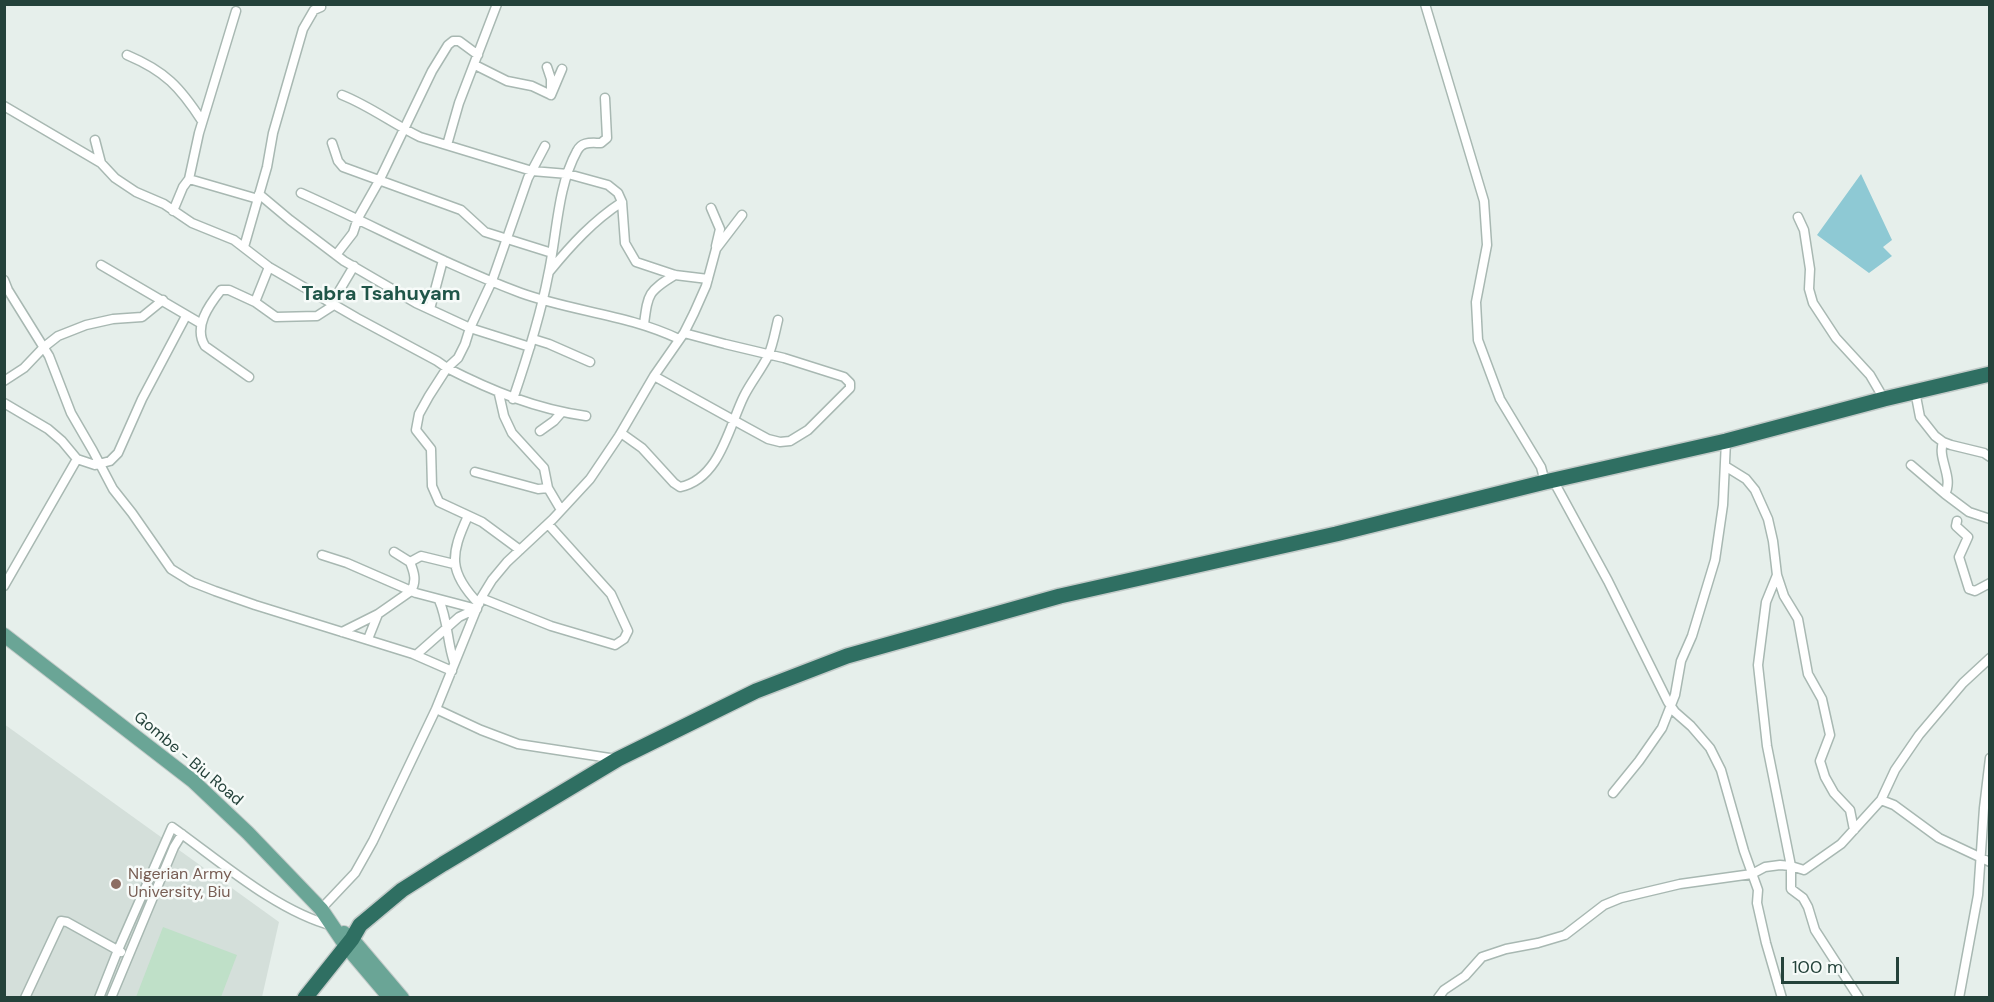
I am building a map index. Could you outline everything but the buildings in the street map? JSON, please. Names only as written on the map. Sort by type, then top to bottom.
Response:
[{"type":"highway","points":[[305,998],[360,925],[402,890],[618,759],[756,691],[847,656],[1060,596],[1336,534],[1549,481],[1725,441],[1989,374]]},
{"type":"main road","name":"Gombe - Biu Road","points":[[4,635],[193,781],[248,833],[321,909],[333,926],[349,942]]},
{"type":"main road","points":[[349,942],[390,998]]},
{"type":"main road","points":[[349,942],[402,998]]},
{"type":"street","points":[[447,145],[450,130],[497,4]]},
{"type":"street","points":[[1425,4],[1484,201],[1486,245],[1476,302],[1478,340],[1500,399],[1608,581],[1670,705],[1710,748],[1720,770],[1758,890],[1757,903],[1782,998]]},
{"type":"street","points":[[244,247],[303,29],[314,10],[321,7]]},
{"type":"street","points":[[173,211],[189,179],[202,121],[236,10]]},
{"type":"street","points":[[336,255],[353,233],[432,71],[448,45],[453,41],[459,41],[478,55]]},
{"type":"street","points":[[127,55],[152,65],[177,86],[188,98],[202,121]]},
{"type":"street","points":[[475,65],[507,81],[532,86],[550,95]]},
{"type":"street","points":[[547,67],[551,80],[550,95]]},
{"type":"street","points":[[550,95],[562,69]]},
{"type":"street","points":[[342,95],[362,104],[403,129],[447,145],[532,171],[568,174],[608,185],[618,193],[622,202],[625,243],[636,262],[675,275],[708,279]]},
{"type":"street","points":[[513,399],[532,343],[543,300],[558,211],[568,174],[581,145],[601,143],[607,138],[605,98]]},
{"type":"street","points":[[4,106],[101,163],[115,178],[136,192],[150,196],[192,223],[234,240],[268,267],[447,368],[513,399],[561,413],[586,416]]},
{"type":"street","points":[[95,140],[101,163]]},
{"type":"street","points":[[332,143],[338,161],[343,167],[461,210],[485,232],[552,253]]},
{"type":"street","points":[[520,550],[482,522],[439,502],[432,486],[431,450],[416,430],[419,414],[447,368],[458,358],[492,281],[532,171],[545,146]]},
{"type":"street","points":[[189,179],[258,196],[336,255],[430,309],[471,328],[532,343],[549,344],[590,362]]},
{"type":"street","points":[[301,193],[443,260],[543,300],[644,324],[681,336],[769,354],[844,377],[850,383],[850,388],[808,430],[790,441],[780,442],[768,439],[654,376]]},
{"type":"street","points":[[549,273],[574,241],[622,202]]},
{"type":"street","points":[[321,909],[355,873],[373,842],[436,709],[479,604],[492,580],[590,479],[681,336],[708,279],[716,249],[720,229],[711,207]]},
{"type":"street","points":[[716,249],[742,215]]},
{"type":"street","points":[[1798,217],[1804,231],[1810,269],[1809,289],[1813,303],[1836,338],[1870,375],[1884,399]]},
{"type":"street","points":[[430,309],[443,260]]},
{"type":"street","points":[[101,265],[200,323]]},
{"type":"street","points":[[249,377],[205,346],[200,339],[200,323],[221,290],[229,290],[276,317],[317,316],[333,304],[354,266]]},
{"type":"street","points":[[255,303],[268,267]]},
{"type":"street","points":[[644,324],[647,300],[652,291],[675,275]]},
{"type":"street","points":[[4,280],[49,356],[70,413],[113,489],[171,568],[192,582],[255,606],[453,667]]},
{"type":"street","points":[[4,381],[24,368],[58,336],[86,325],[142,316],[163,300]]},
{"type":"street","points":[[4,403],[48,429],[77,459],[86,464],[110,461],[118,453],[142,399],[186,316]]},
{"type":"street","points":[[621,433],[642,448],[674,483],[680,487],[690,485],[706,472],[723,450],[733,419],[745,393],[769,354],[778,320]]},
{"type":"street","points":[[1915,391],[1920,417],[1935,436],[1943,442],[1984,453],[1989,457]]},
{"type":"street","points":[[499,394],[504,416],[512,433],[544,468],[548,488],[561,510]]},
{"type":"street","points":[[540,431],[561,413]]},
{"type":"street","points":[[1613,794],[1662,728],[1678,686],[1681,661],[1692,636],[1715,560],[1723,505],[1725,441]]},
{"type":"street","points":[[1943,442],[1940,450],[1948,484],[1945,494]]},
{"type":"street","points":[[4,586],[77,459]]},
{"type":"street","points":[[1911,465],[1969,512],[1989,519]]},
{"type":"street","points":[[1725,466],[1746,479],[1762,504],[1773,541],[1776,575],[1784,596],[1798,619],[1808,674],[1822,699],[1830,735],[1820,760],[1825,777],[1834,793],[1850,810],[1854,830]]},
{"type":"street","points":[[475,472],[538,489],[548,488]]},
{"type":"street","points":[[468,516],[458,537],[454,564],[456,575],[466,591],[479,604]]},
{"type":"street","points":[[1957,521],[1956,526],[1968,537],[1959,557],[1969,589],[1975,591],[1989,583]]},
{"type":"street","points":[[322,555],[439,600],[479,604],[615,645],[624,639],[627,631],[611,594],[548,524]]},
{"type":"street","points":[[342,632],[378,614],[411,591],[415,578],[410,562],[394,552]]},
{"type":"street","points":[[410,562],[421,556],[454,564]]},
{"type":"street","points":[[1776,575],[1766,602],[1758,665],[1767,746],[1791,866],[1791,889],[1803,898],[1815,930],[1859,998]]},
{"type":"street","points":[[439,600],[444,610],[453,667]]},
{"type":"street","points":[[416,655],[459,617],[479,604]]},
{"type":"street","points":[[368,639],[378,614]]},
{"type":"street","points":[[1438,998],[1444,990],[1465,976],[1482,957],[1565,935],[1604,905],[1634,894],[1680,884],[1752,874],[1765,867],[1791,866],[1804,870],[1841,844],[1881,800],[1895,770],[1919,735],[1963,683],[1989,658]]},
{"type":"street","points":[[436,709],[518,744],[618,759]]},
{"type":"street","points":[[1959,998],[1985,860],[1984,808],[1989,758]]},
{"type":"street","points":[[1881,800],[1894,805],[1939,838],[1985,860],[1989,870]]},
{"type":"street","points":[[99,998],[172,827],[271,897],[316,921],[333,926]]},
{"type":"street","points":[[111,998],[174,846],[182,834]]},
{"type":"street","points":[[25,998],[61,921],[67,922],[127,955]]},
{"type":"shaded area","name":"Nigerian Army University, Biu","points":[[4,724],[279,922],[262,997],[5,997]]},
{"type":"green space","points":[[163,927],[237,955],[221,997],[136,997]]},
{"type":"water","points":[[1861,174],[1892,240],[1883,247],[1892,256],[1869,273],[1817,235]]},
{"type":"place","name":"Nigerian Army University, Biu","points":[[116,884]]},
{"type":"district","name":"Tabra Tsahuyam","points":[[381,295]]}]
